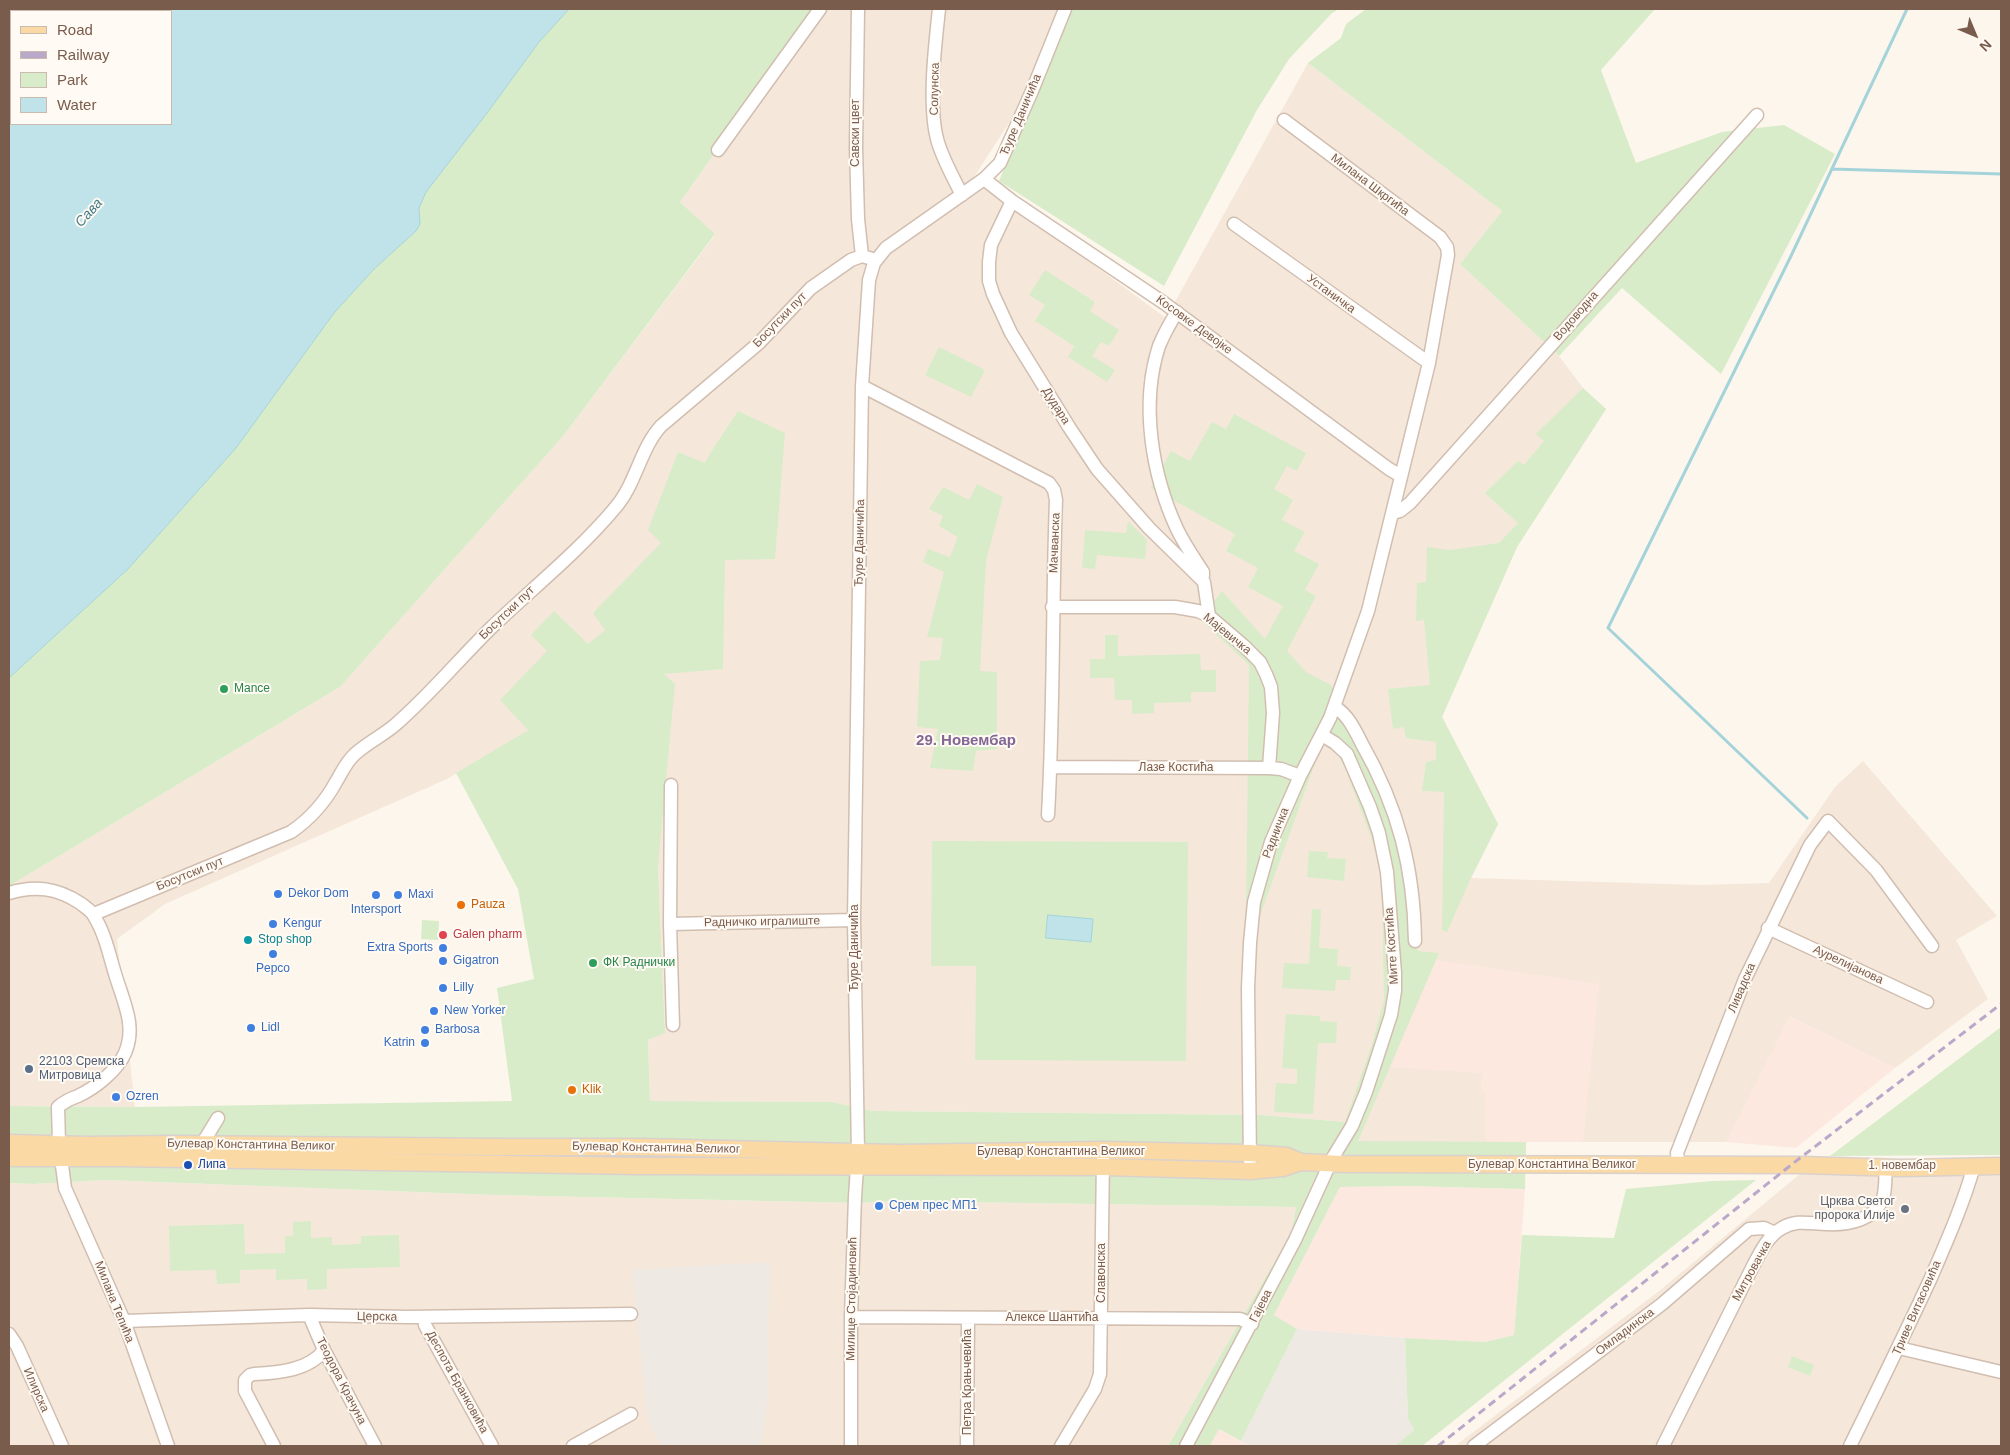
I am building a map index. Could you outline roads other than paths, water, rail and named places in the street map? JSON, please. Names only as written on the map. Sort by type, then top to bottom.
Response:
[{"type":"main road","name":"Булевар Константина Великог","points":[[9,1143],[119,1158],[858,1160],[1250,1171],[1283,1168],[1301,1162],[1679,1166],[1802,1165]]},
{"type":"main road","name":"Булевар Константина Великог","points":[[9,1158],[88,1145],[202,1144],[501,1148],[641,1147],[858,1160],[1103,1150],[1250,1153],[1287,1156],[1301,1162]]},
{"type":"main road","name":"1. новембар","points":[[1802,1165],[1886,1167],[2001,1166]]},
{"type":"street","points":[[718,150],[820,9]]},
{"type":"street","name":"Савски цвет","points":[[858,9],[856,148],[862,256]]},
{"type":"street","name":"Солунска","points":[[939,9],[933,116],[937,140],[962,195]]},
{"type":"street","name":"Ђуре Даничића","points":[[858,1160],[854,920],[862,386],[869,280],[876,260],[897,239],[984,179],[1000,163],[1025,108],[1064,9]]},
{"type":"street","name":"Водоводна","points":[[1394,513],[1410,503],[1757,115]]},
{"type":"street","name":"Милана Шкргића","points":[[1284,120],[1440,237],[1447,247],[1448,256],[1429,363]]},
{"type":"street","name":"Косовке Девојке","points":[[984,179],[1012,201],[1177,312],[1401,476]]},
{"type":"street","name":"Дудара","points":[[1012,201],[991,245],[989,262],[989,281],[993,294],[1011,333],[1097,469],[1122,500],[1202,578]]},
{"type":"street","name":"Устаничка","points":[[1234,224],[1429,363]]},
{"type":"street","points":[[862,256],[876,260]]},
{"type":"street","name":"Босутски пут","points":[[94,914],[291,832],[299,826],[324,801],[352,756],[378,739],[408,713],[491,628],[616,507],[630,486],[650,441],[661,426],[758,343],[811,288],[851,260],[862,256]]},
{"type":"street","points":[[1177,312],[1166,331],[1156,358],[1150,409],[1151,438],[1161,489],[1178,530],[1203,572],[1202,578],[1206,586],[1209,616]]},
{"type":"street","points":[[1394,513],[1401,476],[1429,363]]},
{"type":"street","name":"Мачванска","points":[[862,386],[1051,486],[1056,500],[1052,607],[1051,767],[1048,815]]},
{"type":"street","name":"Радничка","points":[[1250,1171],[1248,988],[1254,902],[1271,842],[1300,776],[1322,736],[1335,707],[1368,611],[1394,513]]},
{"type":"street","name":"Мајевичка","points":[[1052,607],[1175,607],[1198,610],[1209,616],[1260,662],[1266,674],[1271,687],[1273,713],[1269,768]]},
{"type":"street","points":[[1335,707],[1345,715],[1366,750],[1383,784],[1400,829],[1412,889],[1415,941]]},
{"type":"street","name":"Мите Костића","points":[[1322,736],[1335,743],[1347,754],[1379,832],[1386,872],[1395,991],[1391,1015],[1366,1092],[1352,1126],[1330,1163]]},
{"type":"street","name":"Лазе Костића","points":[[1051,767],[1269,768],[1280,769],[1300,776]]},
{"type":"street","points":[[671,785],[670,924],[672,1025]]},
{"type":"street","name":"Ливадска","points":[[1679,1166],[1677,1153],[1745,979],[1768,928],[1810,845],[1828,821],[1876,870],[1932,946]]},
{"type":"street","points":[[9,893],[23,888],[41,887],[58,891],[74,899],[94,914]]},
{"type":"street","name":"Милана Тепића","points":[[94,914],[108,947],[127,1010],[131,1033],[121,1060],[107,1076],[78,1096],[67,1099],[58,1107],[60,1151],[65,1188],[124,1321],[168,1446]]},
{"type":"street","name":"Радничко игралиште","points":[[670,924],[854,920]]},
{"type":"street","name":"Аурелијанова","points":[[1768,928],[1927,1002]]},
{"type":"street","points":[[202,1144],[218,1118]]},
{"type":"street","name":"Славонска","points":[[1061,1446],[1098,1382],[1102,1318],[1103,1150]]},
{"type":"street","name":"Милице Стојадиновић","points":[[851,1446],[851,1316],[858,1160]]},
{"type":"street","name":"Гајева","points":[[1186,1446],[1295,1240],[1330,1163]]},
{"type":"street","name":"Триве Витасовића","points":[[1851,1446],[1899,1348],[1948,1240],[1968,1189],[1974,1166]]},
{"type":"street","name":"Митровачка","points":[[1663,1446],[1754,1264],[1775,1232],[1797,1222],[1850,1223],[1872,1213],[1884,1197],[1886,1167]]},
{"type":"street","name":"Омладинска","points":[[1474,1446],[1662,1304],[1749,1230],[1764,1228],[1775,1232]]},
{"type":"street","name":"Церска","points":[[124,1321],[309,1315],[424,1317],[631,1314]]},
{"type":"street","name":"Теодора Крачуна","points":[[309,1315],[324,1350],[375,1446]]},
{"type":"street","name":"Алексе Шантића","points":[[851,1316],[1240,1319],[1252,1324]]},
{"type":"street","name":"Деспота Бранковића","points":[[424,1317],[425,1324],[492,1446]]},
{"type":"street","name":"Петра Крањчевића","points":[[967,1446],[968,1318]]},
{"type":"street","name":"Илирска","points":[[9,1334],[17,1346],[62,1446]]},
{"type":"street","points":[[1899,1348],[2001,1372]]},
{"type":"street","points":[[274,1446],[245,1391],[245,1380],[254,1374],[299,1368],[319,1356],[324,1350]]},
{"type":"street","points":[[573,1446],[631,1414]]},
{"type":"water","name":"Сава","points":[[9,9],[569,9],[539,42],[426,192],[419,208],[420,224],[416,231],[374,269],[334,313],[236,448],[128,569],[9,678]]},
{"type":"water","points":[[1048,915],[1093,919],[1091,942],[1046,938]]},
{"type":"waterway","points":[[1807,818],[1608,628],[1791,256],[1907,9]]},
{"type":"waterway","points":[[1832,169],[2001,174]]},
{"type":"railway","points":[[1438,1446],[1791,1165],[2001,1004]]},
{"type":"place","name":"Mance","points":[[224,689]]},
{"type":"place","name":"Dekor Dom","points":[[278,894]]},
{"type":"place","name":"Intersport","points":[[376,895]]},
{"type":"place","name":"Maxi","points":[[398,895]]},
{"type":"place","name":"Pauza","points":[[461,905]]},
{"type":"place","name":"Kengur","points":[[273,924]]},
{"type":"place","name":"Galen pharm","points":[[443,935]]},
{"type":"place","name":"Stop shop","points":[[248,940]]},
{"type":"place","name":"Extra Sports","points":[[443,948]]},
{"type":"place","name":"Pepco","points":[[273,954]]},
{"type":"place","name":"Gigatron","points":[[443,961]]},
{"type":"place","name":"ФК Раднички","points":[[593,963]]},
{"type":"place","name":"Lilly","points":[[443,988]]},
{"type":"place","name":"New Yorker","points":[[434,1011]]},
{"type":"place","name":"Lidl","points":[[251,1028]]},
{"type":"place","name":"Barbosa","points":[[425,1030]]},
{"type":"place","name":"Katrin","points":[[425,1043]]},
{"type":"place","name":"22103 Сремска Митровица","points":[[29,1069]]},
{"type":"place","name":"Klik","points":[[572,1090]]},
{"type":"place","name":"Ozren","points":[[116,1097]]},
{"type":"place","name":"Липа","points":[[188,1165]]},
{"type":"place","name":"Срем прес МП1","points":[[879,1206]]},
{"type":"place","name":"Црква Светог пророка Илије","points":[[1905,1209]]},
{"type":"district","name":"29. Новембар","points":[[966,741]]}]
